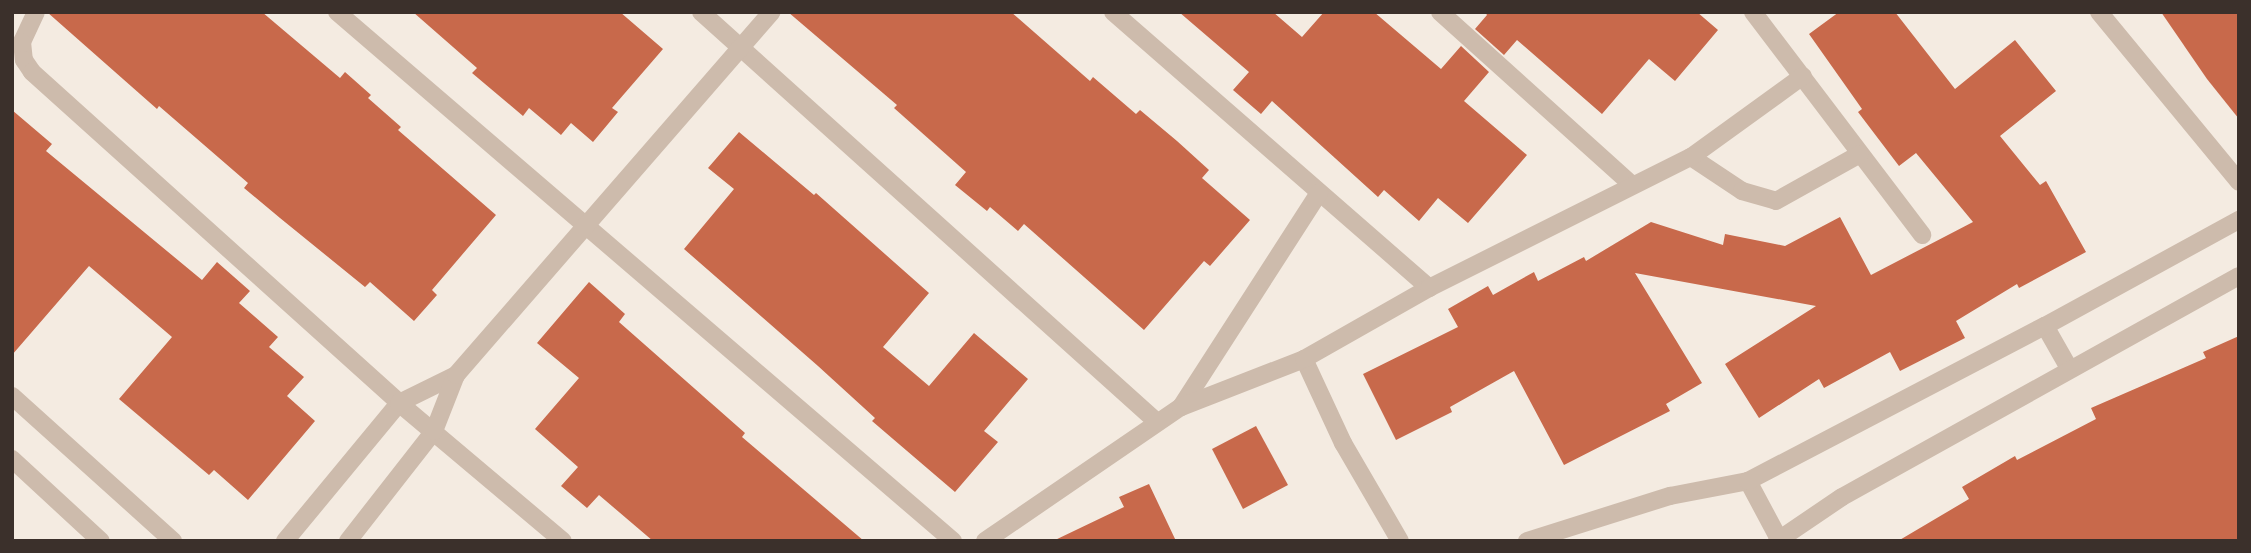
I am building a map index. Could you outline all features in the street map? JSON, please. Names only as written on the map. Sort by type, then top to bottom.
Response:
[{"type":"street","points":[[36,12],[22,42],[24,60],[32,72],[399,403],[563,541]]},
{"type":"street","points":[[337,12],[588,224],[953,541]]},
{"type":"street","points":[[701,12],[1157,422]]},
{"type":"street","points":[[348,541],[434,431],[456,376],[772,12]]},
{"type":"street","points":[[1113,12],[1429,288]]},
{"type":"street","points":[[1440,12],[1632,185]]},
{"type":"street","points":[[1753,12],[1922,235]]},
{"type":"street","points":[[2099,12],[2239,182]]},
{"type":"street","points":[[985,541],[1181,407],[1304,359],[1429,288],[1690,157],[1803,76]]},
{"type":"street","points":[[1690,157],[1742,191],[1776,201],[1860,154]]},
{"type":"street","points":[[1181,407],[1319,192]]},
{"type":"street","points":[[1527,541],[1670,496],[1748,481],[2045,326],[2239,219]]},
{"type":"street","points":[[1748,481],[1778,540],[1842,497],[2239,275]]},
{"type":"street","points":[[2045,326],[2069,368]]},
{"type":"street","points":[[1304,359],[1343,443],[1400,541]]},
{"type":"street","points":[[285,541],[399,403],[456,376]]},
{"type":"street","points":[[12,396],[173,541]]},
{"type":"street","points":[[12,459],[102,541]]},
{"type":"building","points":[[47,12],[262,12],[340,78],[345,72],[371,95],[368,98],[401,127],[398,130],[496,215],[432,290],[437,295],[414,321],[370,282],[365,287],[244,188],[248,183],[159,106],[157,109]]},
{"type":"building","points":[[413,12],[620,12],[663,49],[612,108],[618,112],[593,142],[571,123],[561,135],[529,108],[523,116],[472,73],[477,68]]},
{"type":"building","points":[[788,12],[1011,12],[1090,81],[1093,77],[1136,114],[1140,110],[1177,141],[1209,170],[1202,178],[1250,220],[1210,266],[1204,261],[1144,330],[1024,224],[1018,231],[990,207],[987,211],[955,185],[966,172],[894,108],[897,105]]},
{"type":"building","points":[[1179,12],[1273,12],[1302,37],[1324,12],[1374,12],[1441,69],[1461,46],[1489,72],[1464,101],[1527,155],[1468,223],[1438,198],[1419,221],[1384,190],[1378,197],[1272,101],[1261,114],[1233,90],[1249,72]]},
{"type":"building","points":[[1485,12],[1697,12],[1718,30],[1675,81],[1649,59],[1602,114],[1517,40],[1504,55],[1475,29],[1487,15]]},
{"type":"building","points":[[1839,12],[1895,12],[1955,89],[2015,40],[2056,91],[2000,136],[2040,185],[2046,181],[2086,252],[2019,288],[2017,284],[1956,321],[1965,338],[1900,371],[1890,352],[1824,388],[1819,379],[1759,418],[1725,364],[1816,306],[1635,273],[1702,383],[1666,404],[1670,411],[1564,465],[1514,371],[1450,407],[1452,412],[1396,440],[1363,374],[1458,327],[1448,309],[1488,286],[1493,295],[1534,272],[1538,281],[1584,257],[1586,261],[1651,222],[1723,245],[1725,234],[1785,246],[1840,217],[1871,275],[1973,222],[1916,153],[1899,166],[1858,112],[1862,109],[1809,34]]},
{"type":"building","points":[[2161,12],[2239,12],[2239,119],[2207,79]]},
{"type":"building","points":[[12,110],[52,144],[46,151],[202,280],[217,262],[250,291],[239,303],[278,337],[269,347],[304,377],[287,396],[315,421],[248,500],[214,470],[209,475],[119,399],[172,337],[89,266],[12,355]]},
{"type":"building","points":[[739,132],[814,195],[816,193],[929,293],[883,347],[929,386],[974,333],[1028,379],[984,431],[998,442],[955,492],[872,421],[875,418],[684,249],[734,189],[708,168]]},
{"type":"building","points":[[589,282],[625,314],[619,322],[745,433],[742,437],[864,541],[653,541],[599,495],[587,508],[561,486],[578,467],[535,429],[579,378],[537,343]]},
{"type":"building","points":[[2239,336],[2239,541],[1898,541],[1969,499],[1962,487],[2015,456],[2017,460],[2096,419],[2091,408],[2206,358],[2203,352]]},
{"type":"building","points":[[1256,426],[1288,485],[1243,509],[1212,449]]},
{"type":"building","points":[[1149,484],[1176,541],[1053,541],[1124,507],[1119,497]]}]
